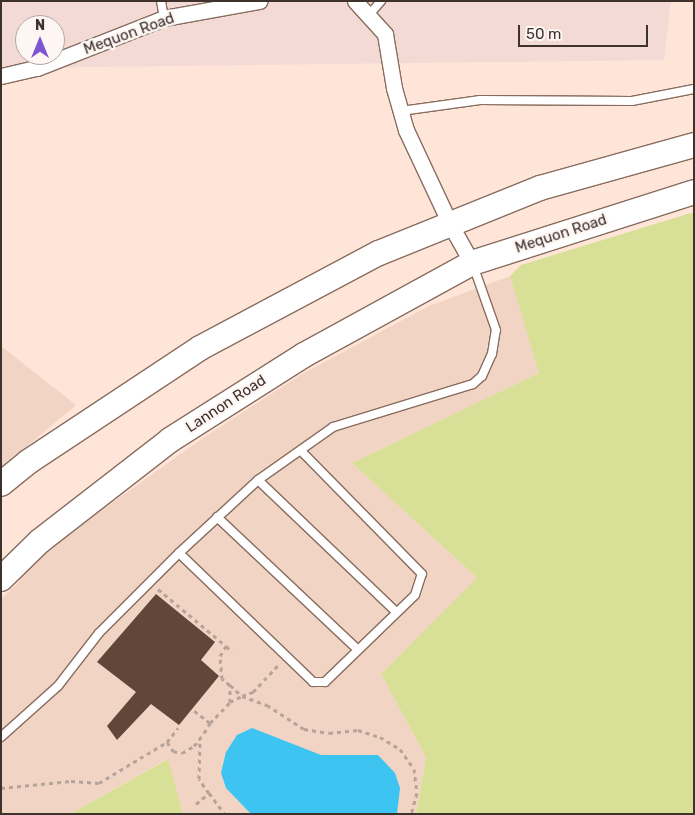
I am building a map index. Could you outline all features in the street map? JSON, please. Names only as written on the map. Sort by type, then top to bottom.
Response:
[{"type":"main road","points":[[1,484],[28,462],[200,348],[379,252],[540,188],[694,145]]},
{"type":"main road","name":"Mequon Road","points":[[472,263],[694,192]]},
{"type":"main road","name":"Lannon Road","points":[[1,579],[40,541],[170,440],[304,355],[472,263]]},
{"type":"street","name":"Mequon Road","points":[[1,76],[37,68],[164,18],[259,1]]},
{"type":"street","points":[[355,1],[385,34],[401,111],[450,224],[472,263]]},
{"type":"lane","points":[[161,1],[164,18]]},
{"type":"lane","points":[[368,16],[381,1]]},
{"type":"lane","points":[[401,111],[480,100],[632,101],[694,89]]},
{"type":"lane","points":[[1,738],[58,686],[98,633],[216,516],[258,480],[302,452],[333,427],[473,384],[482,376],[492,354],[496,330],[472,263]]},
{"type":"lane","points":[[178,553],[313,682],[325,682],[356,648],[415,595],[422,574],[302,452]]},
{"type":"lane","points":[[258,480],[396,612]]},
{"type":"lane","points":[[216,516],[356,648]]},
{"type":"path","points":[[150,582],[232,652]]},
{"type":"path","points":[[226,646],[220,656],[222,679],[242,696],[267,706],[304,728],[328,733],[358,730],[380,737],[400,749],[414,769],[417,794],[411,814]]},
{"type":"path","points":[[167,742],[173,751],[182,753],[200,738],[210,723],[230,702],[253,692],[285,655]]},
{"type":"path","points":[[230,685],[230,702]]},
{"type":"path","points":[[192,709],[210,723]]},
{"type":"path","points":[[1,788],[71,781],[99,783],[167,742],[178,728]]},
{"type":"path","points":[[200,738],[199,779],[225,814]]},
{"type":"path","points":[[196,804],[209,793]]},
{"type":"shaded area","points":[[1,1],[671,1],[664,60],[1,68]]},
{"type":"shaded area","points":[[510,276],[540,373],[352,463],[478,579],[381,674],[426,757],[416,814],[183,814],[167,759],[70,814],[1,814],[1,599],[21,580],[1,586],[1,582],[203,438],[302,374],[429,306]]},
{"type":"shaded area","points":[[1,346],[76,405],[1,468]]},
{"type":"green space","points":[[694,212],[694,814],[416,814],[426,757],[381,674],[477,578],[352,463],[539,373],[510,276],[521,265]]},
{"type":"green space","points":[[168,759],[183,814],[70,814]]},
{"type":"water","points":[[252,728],[321,755],[378,755],[395,773],[400,788],[397,814],[251,814],[226,788],[221,773],[226,752],[237,735]]},
{"type":"building","points":[[156,594],[215,642],[201,660],[219,676],[179,725],[151,704],[117,740],[107,726],[136,692],[97,662]]}]
